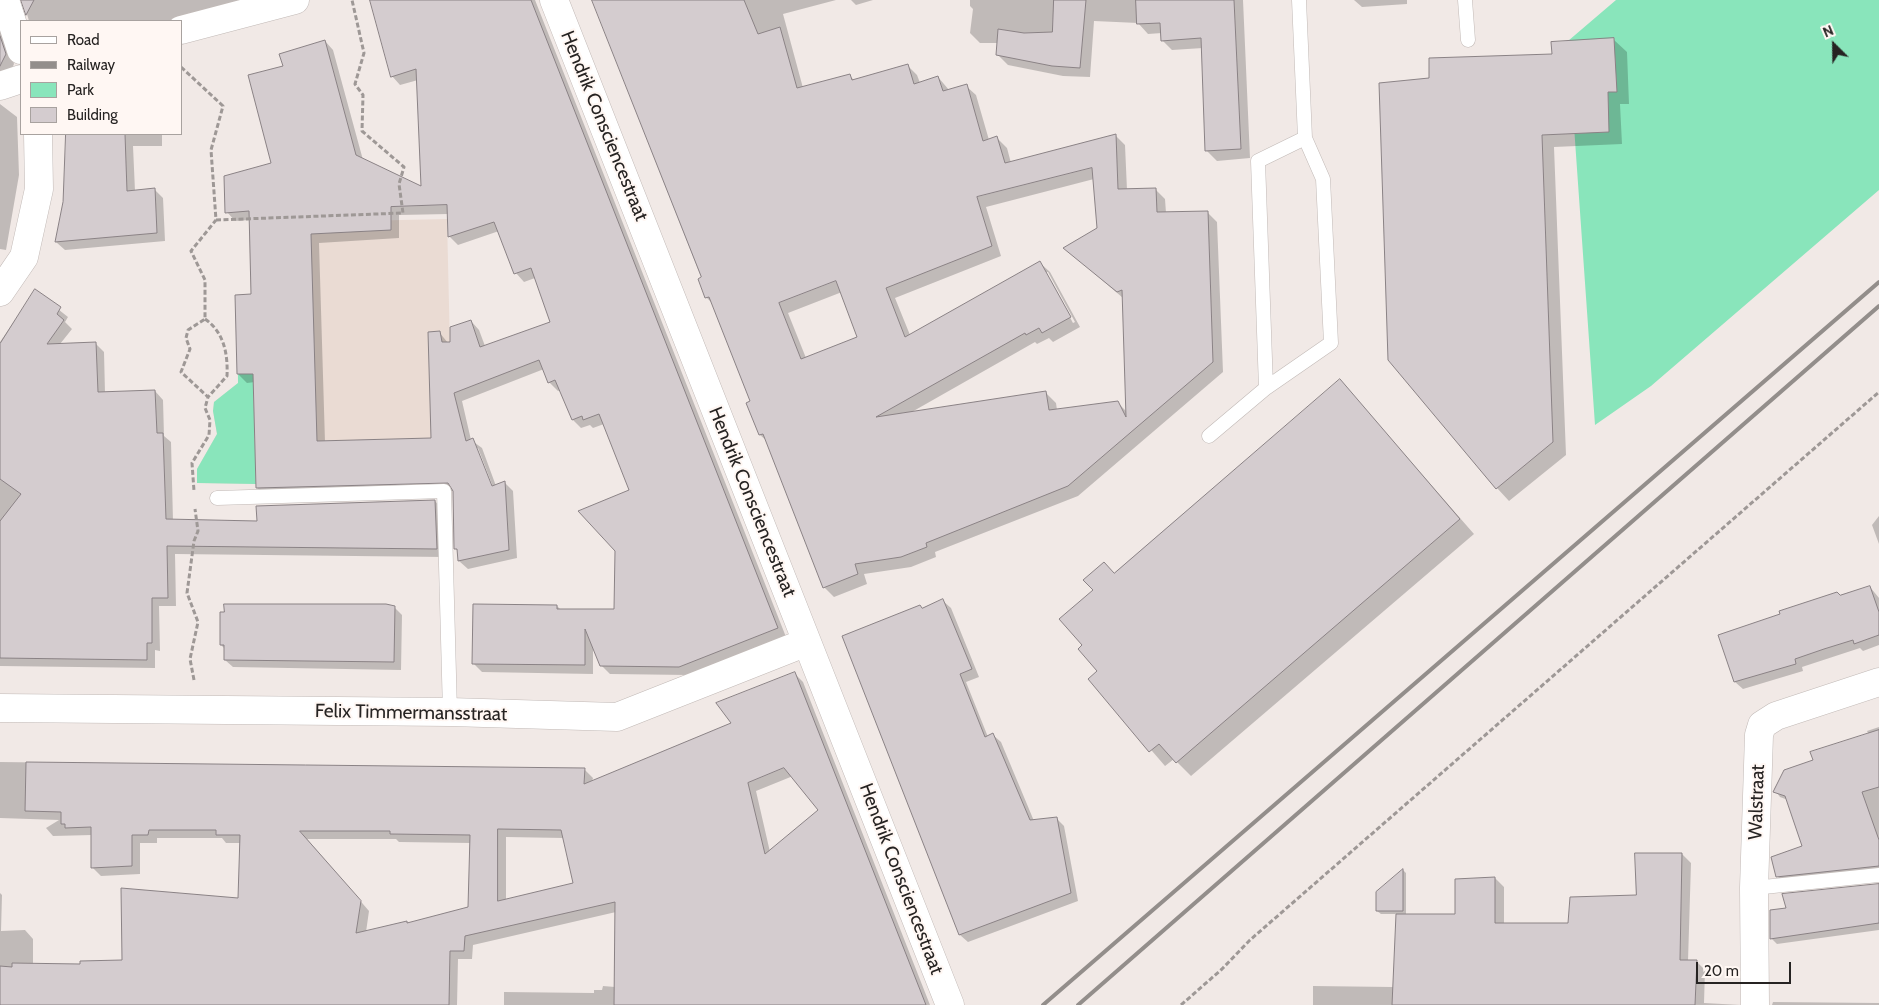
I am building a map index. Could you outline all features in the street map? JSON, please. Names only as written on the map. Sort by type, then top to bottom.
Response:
[{"type":"street","points":[[6,0],[20,47]]},
{"type":"street","name":"Hendrik Consciencestraat","points":[[554,0],[950,1005]]},
{"type":"street","points":[[182,30],[291,1]]},
{"type":"street","points":[[0,86],[20,79]]},
{"type":"street","points":[[0,292],[24,257],[39,190],[38,135]]},
{"type":"street","name":"Felix Timmermansstraat","points":[[0,708],[450,712],[617,717],[807,642]]},
{"type":"street","name":"Walstraat","points":[[1755,1005],[1754,888],[1759,735],[1762,725],[1776,716],[1879,682]]},
{"type":"lane","points":[[1209,436],[1266,388],[1331,343],[1323,179],[1305,138],[1299,0]]},
{"type":"lane","points":[[1465,0],[1468,40]]},
{"type":"lane","points":[[1266,388],[1258,162],[1305,138]]},
{"type":"lane","points":[[217,498],[444,492],[450,712]]},
{"type":"lane","points":[[1754,888],[1879,875]]},
{"type":"path","points":[[216,220],[403,214],[400,184],[404,167],[362,130],[363,96],[355,84],[364,54],[352,0]]},
{"type":"path","points":[[182,68],[223,106],[211,150],[216,220],[191,251],[205,280],[205,319]]},
{"type":"path","points":[[205,319],[188,330],[186,338],[190,348],[182,372],[208,397]]},
{"type":"path","points":[[194,496],[192,463],[209,435],[210,420],[205,408],[208,397],[227,376],[228,353],[213,325],[205,319]]},
{"type":"path","points":[[1181,1005],[1258,933],[1879,392]]},
{"type":"path","points":[[193,711],[195,683],[190,659],[198,622],[186,593],[194,541],[198,531],[195,504]]},
{"type":"shaded area","points":[[447,219],[453,478],[256,484],[197,483],[197,469],[217,434],[213,411],[214,402],[238,383],[235,295],[251,294],[249,225]]},
{"type":"green space","points":[[1616,0],[1879,0],[1879,190],[1651,386],[1595,425],[1568,41]]},
{"type":"green space","points":[[238,374],[253,374],[256,484],[197,483],[197,469],[217,434],[213,411],[214,402],[238,383]]},
{"type":"building","points":[[21,0],[34,0],[26,15]]},
{"type":"building","points":[[370,0],[531,0],[778,628],[679,667],[600,666],[585,629],[585,665],[472,664],[473,604],[557,605],[557,609],[614,609],[615,551],[578,511],[629,490],[599,414],[583,420],[582,416],[572,420],[555,380],[548,383],[539,360],[454,393],[466,441],[473,438],[492,486],[505,481],[509,550],[458,561],[457,549],[454,549],[453,491],[448,483],[256,488],[253,374],[237,374],[235,295],[251,294],[249,211],[225,213],[224,176],[271,163],[248,75],[283,66],[279,54],[325,40],[356,155],[421,186],[416,69],[391,77]],"holes":[[[447,205],[448,237],[494,222],[514,274],[531,268],[550,322],[480,347],[471,320],[450,327],[450,342],[442,342],[440,331],[428,332],[431,438],[317,441],[311,234],[391,230],[391,207]]]},
{"type":"building","points":[[592,0],[744,0],[758,34],[780,27],[797,88],[850,74],[852,80],[908,64],[914,84],[938,76],[943,91],[967,84],[983,141],[997,136],[1005,163],[1116,134],[1118,189],[1156,188],[1157,212],[1208,211],[1213,362],[1068,486],[926,543],[927,547],[901,557],[855,564],[858,574],[823,588],[763,434],[759,435],[746,403],[750,401],[709,297],[705,298],[698,279],[701,277]],"holes":[[[1092,168],[1097,228],[1063,248],[1117,292],[1122,290],[1126,417],[1118,401],[1049,410],[1046,391],[876,417],[1025,333],[1026,335],[1039,328],[1042,333],[1071,317],[1040,261],[905,337],[886,288],[992,246],[977,197]],[[836,281],[857,337],[801,359],[779,303]]]},
{"type":"building","points":[[1054,0],[1086,0],[1080,68],[1052,66],[996,55],[998,29],[1024,33],[1052,32]]},
{"type":"building","points":[[1136,0],[1234,0],[1241,149],[1205,151],[1201,38],[1161,41],[1160,23],[1137,24]]},
{"type":"building","points":[[0,36],[6,54],[0,66]]},
{"type":"building","points":[[1614,38],[1617,92],[1608,92],[1609,132],[1542,135],[1553,442],[1496,489],[1388,360],[1379,83],[1429,78],[1429,58],[1552,54],[1551,42]]},
{"type":"building","points":[[66,135],[125,135],[127,191],[155,188],[157,233],[55,242],[63,202]]},
{"type":"building","points":[[35,289],[61,307],[57,314],[64,320],[47,344],[96,342],[98,392],[155,390],[157,433],[163,433],[166,519],[257,521],[256,506],[435,500],[437,549],[167,546],[168,598],[152,598],[152,643],[147,643],[147,660],[0,658],[0,521],[21,494],[0,479],[0,344]]},
{"type":"building","points":[[1340,379],[1460,519],[1176,763],[1159,744],[1149,752],[1088,679],[1097,671],[1078,649],[1082,645],[1059,619],[1093,590],[1083,580],[1104,562],[1114,573]]},
{"type":"building","points":[[1870,586],[1879,612],[1879,635],[1854,644],[1853,640],[1824,649],[1795,659],[1796,664],[1734,682],[1718,635],[1780,614],[1779,611],[1837,592],[1840,595]]},
{"type":"building","points":[[943,599],[972,669],[960,674],[985,737],[993,733],[1030,820],[1057,817],[1071,893],[959,935],[842,636],[920,605],[922,608]]},
{"type":"building","points":[[224,604],[386,604],[395,606],[394,662],[224,660],[224,645],[220,645],[220,612],[224,612]]},
{"type":"building","points":[[795,672],[926,1005],[614,1005],[615,902],[465,936],[464,951],[450,951],[449,1005],[0,1005],[0,966],[12,967],[12,963],[80,964],[80,961],[122,960],[121,888],[238,898],[240,835],[216,835],[216,830],[149,830],[148,835],[132,835],[132,866],[91,868],[91,827],[65,828],[65,824],[61,824],[61,812],[25,811],[26,762],[585,768],[584,784],[731,723],[716,703]],"holes":[[[784,768],[818,810],[765,854],[748,783]],[[498,829],[561,830],[573,883],[498,901]],[[300,831],[390,831],[390,834],[470,835],[468,907],[407,923],[407,921],[356,933],[361,901]]]},
{"type":"building","points":[[1879,730],[1879,787],[1862,792],[1879,840],[1879,866],[1776,877],[1771,857],[1802,846],[1785,796],[1773,792],[1784,770],[1813,760],[1810,752]]},
{"type":"building","points":[[1635,853],[1682,853],[1680,960],[1697,960],[1695,1005],[1392,1005],[1396,914],[1455,914],[1455,879],[1495,877],[1495,923],[1568,923],[1570,897],[1636,895]]},
{"type":"building","points":[[1403,869],[1403,911],[1376,911],[1376,892]]},
{"type":"building","points":[[1879,884],[1879,923],[1770,939],[1770,910],[1786,908],[1782,894]]},
{"type":"railway","points":[[1043,1005],[1879,282]]},
{"type":"railway","points":[[1078,1005],[1879,306]]}]
